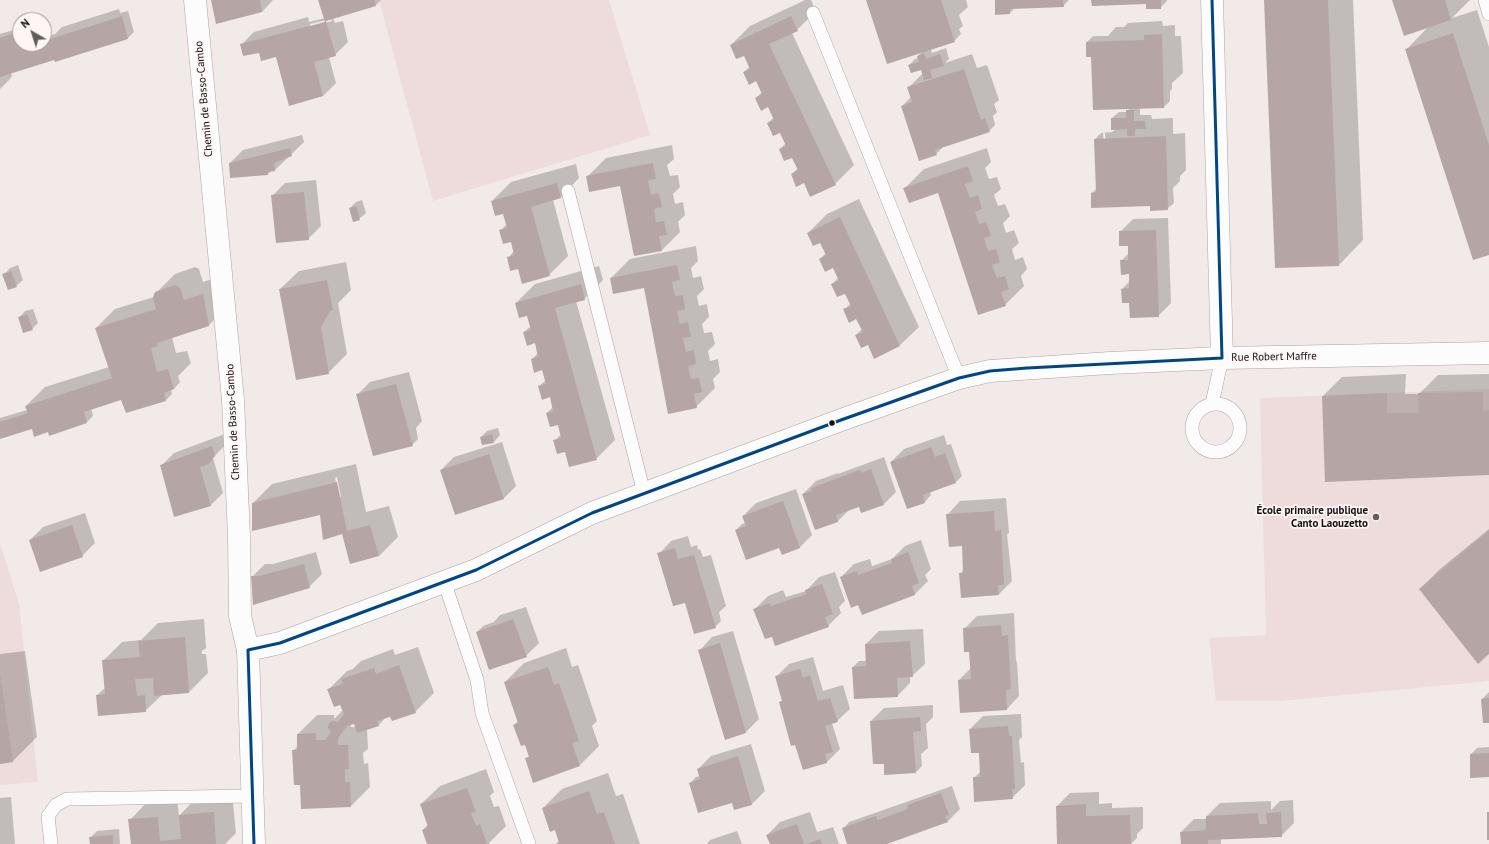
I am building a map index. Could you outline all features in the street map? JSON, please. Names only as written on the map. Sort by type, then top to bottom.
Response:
[{"type":"street","name":"Chemin de Basso-Cambo","points":[[195,0],[233,400],[239,537],[240,616],[248,650],[254,844]]},
{"type":"street","points":[[1212,0],[1222,358]]},
{"type":"street","name":"Rue Robert Maffre","points":[[248,650],[280,643],[476,570],[592,513],[840,420],[959,378],[990,371],[1110,363],[1222,358],[1489,353]]},
{"type":"lane","points":[[1485,0],[1489,14]]},
{"type":"lane","points":[[813,13],[959,378]]},
{"type":"lane","points":[[568,191],[644,494]]},
{"type":"lane","points":[[1212,404],[1222,358]]},
{"type":"lane","points":[[444,582],[477,680],[482,713],[529,844]]},
{"type":"lane","points":[[51,844],[48,816],[56,805],[67,799],[252,796]]},
{"type":"shaded area","points":[[379,0],[609,0],[650,135],[433,201]]},
{"type":"shaded area","name":"École primaire publique Canto Laouzetto","points":[[1489,389],[1489,681],[1281,701],[1216,701],[1209,638],[1266,635],[1260,398]]},
{"type":"shaded area","points":[[0,543],[19,604],[38,782],[0,785]]},
{"type":"building","points":[[211,0],[260,0],[262,12],[216,24]]},
{"type":"building","points":[[318,0],[374,0],[376,6],[326,21],[336,56],[314,62],[323,96],[289,106],[276,57],[261,61],[259,53],[243,56],[240,44],[325,22]]},
{"type":"building","points":[[866,0],[941,0],[955,42],[887,64]]},
{"type":"building","points":[[995,0],[1063,0],[1064,7],[1010,9],[1010,14],[995,15]]},
{"type":"building","points":[[1091,0],[1161,0],[1161,9],[1146,9],[1146,4],[1092,6]]},
{"type":"building","points":[[1264,0],[1328,0],[1339,266],[1275,268]]},
{"type":"building","points":[[1392,0],[1445,0],[1451,20],[1404,36]]},
{"type":"building","points":[[122,16],[128,39],[55,62],[54,60],[0,77],[0,38],[12,34],[12,52],[52,52],[52,38]]},
{"type":"building","points":[[791,16],[798,31],[769,44],[836,185],[810,197],[804,183],[796,187],[791,174],[798,170],[792,158],[784,161],[779,149],[786,146],[780,133],[773,136],[767,123],[774,120],[768,107],[761,111],[755,98],[762,94],[756,81],[749,85],[743,72],[750,69],[744,56],[736,59],[730,45]]},
{"type":"building","points":[[1453,33],[1489,145],[1489,255],[1473,260],[1405,49]]},
{"type":"building","points":[[1162,34],[1164,108],[1093,110],[1091,57],[1086,57],[1086,42],[1144,40],[1144,35]]},
{"type":"building","points":[[924,53],[926,59],[940,54],[944,66],[930,70],[932,78],[924,80],[921,70],[911,73],[908,65],[919,62],[917,56]]},
{"type":"building","points":[[964,69],[981,120],[985,118],[990,132],[935,150],[937,155],[919,161],[901,106],[912,102],[907,87]]},
{"type":"building","points":[[1126,110],[1134,110],[1134,121],[1145,121],[1146,129],[1135,129],[1135,136],[1127,136],[1127,129],[1111,130],[1111,118],[1126,118]]},
{"type":"building","points":[[1166,136],[1168,210],[1150,211],[1150,206],[1091,208],[1091,193],[1096,192],[1094,139]]},
{"type":"building","points":[[290,148],[292,156],[274,163],[275,171],[268,172],[268,175],[230,178],[229,163]]},
{"type":"building","points":[[653,163],[656,179],[648,180],[651,195],[659,193],[662,207],[654,209],[656,222],[664,221],[667,235],[659,236],[662,251],[634,256],[620,186],[589,192],[586,176]]},
{"type":"building","points":[[968,166],[973,181],[965,184],[970,198],[978,195],[982,209],[975,212],[979,224],[986,222],[991,236],[984,238],[988,251],[996,249],[1000,262],[992,265],[997,278],[1005,276],[1009,289],[1001,292],[1006,306],[978,315],[938,193],[909,203],[903,188]]},
{"type":"building","points":[[557,183],[561,198],[531,207],[550,276],[522,284],[518,269],[510,271],[507,257],[514,255],[511,242],[503,244],[499,230],[507,228],[503,214],[495,216],[491,201]]},
{"type":"building","points":[[304,192],[309,240],[276,243],[271,195]]},
{"type":"building","points":[[356,206],[360,220],[353,222],[349,208]]},
{"type":"building","points":[[840,217],[900,346],[874,359],[868,345],[861,348],[855,335],[863,332],[856,319],[849,323],[843,309],[851,306],[845,294],[837,297],[831,284],[839,281],[833,268],[825,272],[819,259],[826,255],[820,243],[813,246],[807,233]]},
{"type":"building","points":[[1156,230],[1159,317],[1130,318],[1129,303],[1122,303],[1121,289],[1129,288],[1129,274],[1121,275],[1120,260],[1128,260],[1128,246],[1119,246],[1119,231]]},
{"type":"building","points":[[677,265],[680,280],[672,282],[675,296],[683,295],[685,309],[677,311],[680,324],[688,322],[691,337],[683,338],[686,352],[694,350],[696,364],[688,366],[691,379],[699,378],[702,392],[694,394],[697,408],[668,414],[644,288],[613,294],[610,278]]},
{"type":"building","points":[[11,271],[17,287],[8,290],[2,274]]},
{"type":"building","points":[[327,280],[333,310],[330,311],[321,327],[329,374],[296,380],[279,289]]},
{"type":"building","points":[[581,284],[585,300],[555,308],[597,460],[569,467],[565,452],[557,454],[553,440],[561,438],[558,425],[550,427],[546,413],[553,411],[550,397],[542,400],[538,386],[546,384],[542,370],[534,373],[531,359],[538,357],[535,343],[527,346],[523,332],[531,330],[527,316],[519,318],[515,303]]},
{"type":"building","points":[[175,285],[180,288],[184,300],[203,294],[209,326],[157,343],[158,346],[151,348],[157,372],[168,369],[174,389],[164,393],[166,401],[126,413],[121,400],[84,412],[87,423],[49,436],[48,432],[34,437],[32,429],[0,439],[0,422],[28,413],[25,406],[112,378],[95,328],[156,309],[153,297],[155,292]]},
{"type":"building","points":[[27,314],[33,330],[23,333],[18,317]]},
{"type":"building","points":[[396,384],[413,446],[373,456],[356,394]]},
{"type":"building","points":[[1483,392],[1483,411],[1489,410],[1489,475],[1325,482],[1322,396],[1387,393],[1387,413],[1419,413],[1418,393]]},
{"type":"building","points":[[492,434],[494,443],[482,445],[480,437]]},
{"type":"building","points":[[212,446],[215,456],[209,464],[200,467],[211,506],[174,517],[160,465]]},
{"type":"building","points":[[931,447],[935,457],[945,453],[956,483],[923,495],[925,503],[907,509],[890,462]]},
{"type":"building","points":[[489,454],[504,499],[455,515],[440,470]]},
{"type":"building","points":[[871,469],[884,505],[861,513],[859,507],[836,515],[838,522],[815,530],[802,494],[812,491],[811,488],[860,470],[861,473]]},
{"type":"building","points":[[337,482],[347,531],[370,525],[379,556],[350,564],[342,534],[323,540],[320,515],[252,531],[252,503]]},
{"type":"building","points":[[783,501],[800,548],[782,555],[779,548],[746,560],[735,530],[746,526],[742,516]]},
{"type":"building","points":[[994,511],[995,531],[1001,530],[1004,585],[998,585],[999,595],[961,598],[959,573],[963,573],[962,546],[949,547],[946,514]]},
{"type":"building","points":[[72,525],[83,557],[40,572],[29,540]]},
{"type":"building","points":[[1489,531],[1489,654],[1478,664],[1419,589]]},
{"type":"building","points":[[675,548],[678,559],[694,555],[716,628],[694,634],[685,603],[673,606],[657,553]]},
{"type":"building","points":[[908,552],[919,583],[912,586],[915,595],[862,615],[858,605],[851,608],[840,577],[857,571],[858,575],[892,563],[891,559]]},
{"type":"building","points":[[304,564],[310,588],[253,605],[251,576],[259,576]]},
{"type":"building","points":[[822,584],[833,614],[825,617],[829,627],[775,646],[772,637],[765,639],[753,609],[770,603],[771,606],[806,594],[805,590]]},
{"type":"building","points":[[513,619],[527,657],[489,670],[476,632]]},
{"type":"building","points":[[1001,625],[1002,636],[1008,635],[1011,689],[1006,690],[1007,710],[960,713],[958,680],[971,679],[969,652],[964,652],[963,628]]},
{"type":"building","points":[[185,637],[189,693],[154,696],[153,678],[135,679],[137,696],[145,695],[146,712],[98,716],[96,695],[105,694],[102,660],[140,657],[138,641]]},
{"type":"building","points":[[910,641],[913,677],[897,678],[898,697],[854,699],[852,667],[866,666],[865,644]]},
{"type":"building","points":[[720,643],[746,733],[725,740],[698,650]]},
{"type":"building","points":[[399,665],[416,713],[392,721],[390,717],[377,721],[379,726],[357,733],[354,724],[347,726],[338,738],[338,745],[348,745],[349,769],[345,769],[345,782],[350,782],[351,807],[301,809],[300,785],[294,785],[292,750],[297,750],[297,734],[316,733],[316,740],[325,740],[331,732],[328,728],[329,723],[332,721],[338,722],[344,714],[340,705],[334,707],[327,689],[343,684],[341,679],[374,668],[376,674]]},
{"type":"building","points":[[548,667],[554,685],[559,683],[579,741],[572,743],[580,766],[533,783],[525,758],[529,757],[525,745],[521,746],[513,725],[518,723],[504,682]]},
{"type":"building","points":[[800,669],[803,678],[810,675],[818,701],[830,698],[838,722],[825,726],[833,752],[825,754],[827,763],[803,770],[795,745],[791,746],[779,702],[782,701],[775,676]]},
{"type":"building","points":[[0,674],[13,762],[0,764]]},
{"type":"building","points":[[1489,698],[1489,723],[1483,723],[1481,699]]},
{"type":"building","points":[[920,717],[921,731],[913,732],[916,773],[884,775],[884,764],[873,764],[870,721]]},
{"type":"building","points":[[1008,726],[1009,736],[1012,736],[1015,789],[1012,789],[1013,799],[974,802],[973,777],[980,777],[979,753],[971,753],[969,729]]},
{"type":"building","points":[[1489,753],[1489,777],[1470,778],[1470,754]]},
{"type":"building","points":[[738,756],[752,805],[734,810],[732,803],[698,813],[689,783],[700,779],[697,769]]},
{"type":"building","points":[[467,788],[476,812],[471,813],[476,826],[480,824],[487,844],[427,844],[422,830],[428,827],[420,804]]},
{"type":"building","points":[[589,791],[597,814],[604,812],[615,844],[556,844],[559,843],[555,830],[550,832],[542,808]]},
{"type":"building","points":[[941,793],[949,815],[945,816],[948,822],[887,844],[847,844],[842,828],[876,816],[878,820],[908,809],[907,805]]},
{"type":"building","points":[[1086,804],[1086,816],[1130,815],[1131,844],[1057,844],[1056,806]]},
{"type":"building","points":[[214,812],[216,844],[131,844],[128,819],[158,817],[160,841],[181,839],[179,815]]},
{"type":"building","points":[[1281,812],[1282,837],[1208,840],[1208,844],[1181,844],[1180,832],[1206,830],[1206,816],[1258,813],[1259,824],[1267,824],[1266,813]]},
{"type":"building","points":[[1487,812],[1489,812],[1489,840],[1487,840]]},
{"type":"building","points":[[797,824],[804,844],[770,844],[766,835]]},
{"type":"building","points":[[113,835],[113,844],[90,844],[89,837]]},
{"type":"building","points":[[820,839],[822,844],[806,844]]},
{"type":"transit line","points":[[1212,0],[1222,358]]},
{"type":"transit line","points":[[248,650],[280,643],[476,570],[592,513],[841,420],[959,378],[990,371],[1027,368],[1222,358]]},
{"type":"transit line","points":[[248,650],[254,844]]},
{"type":"place","name":"École primaire publique Canto Laouzetto","points":[[1376,517]]}]
